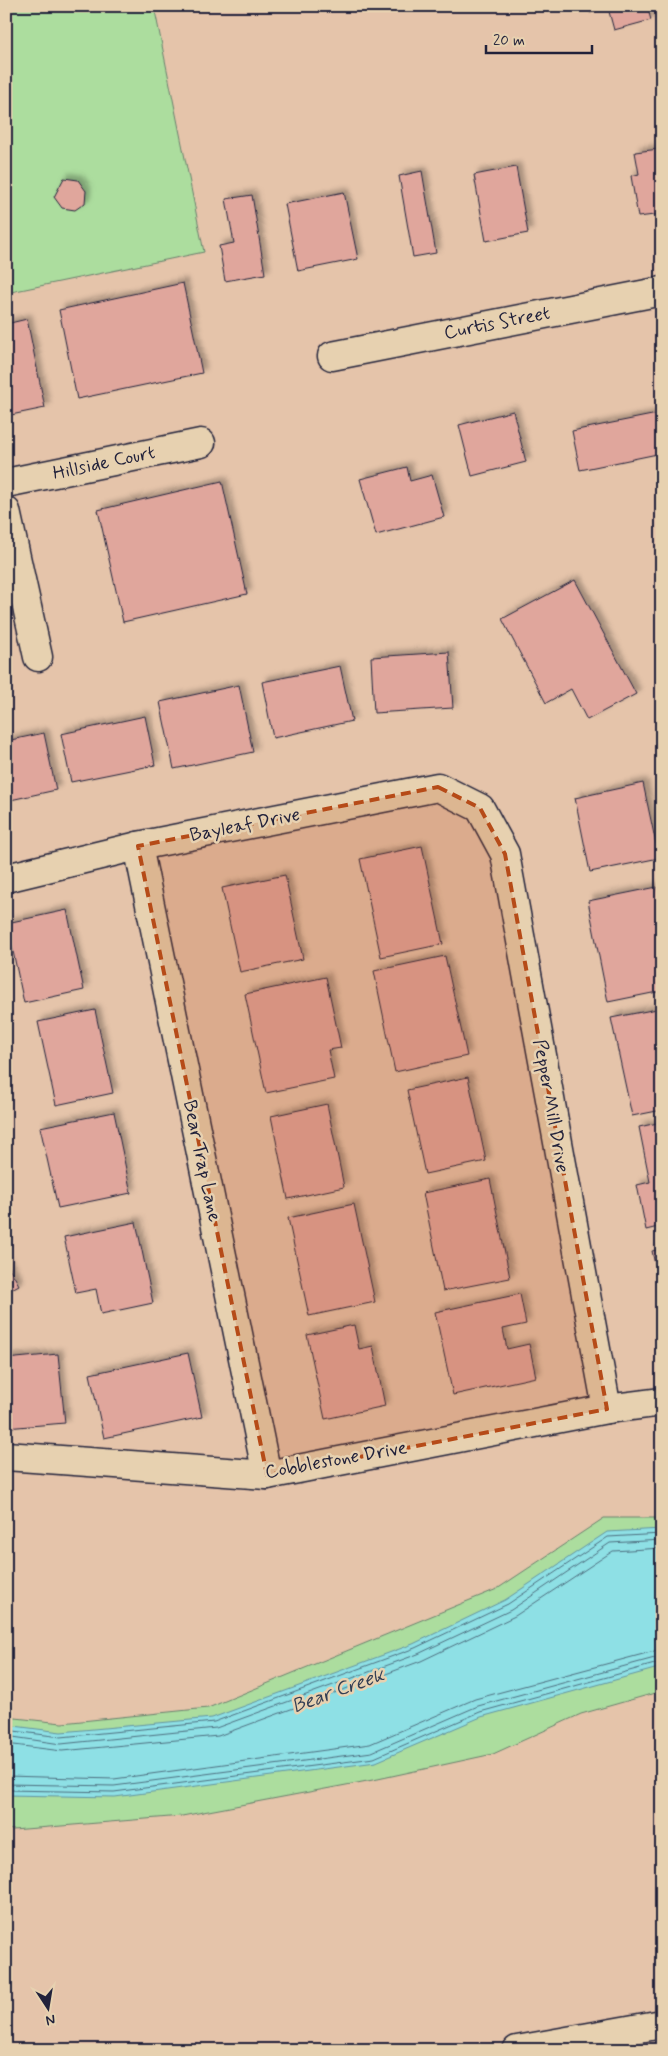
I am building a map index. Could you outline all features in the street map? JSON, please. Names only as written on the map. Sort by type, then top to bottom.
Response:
[{"type":"street","name":"Curtis Street","points":[[332,356],[662,290]]},
{"type":"street","name":"Hillside Court","points":[[6,483],[201,443]]},
{"type":"street","points":[[6,511],[38,657]]},
{"type":"street","name":"Bayleaf Drive","points":[[6,878],[138,846],[438,787],[480,808]]},
{"type":"street","name":"Pepper Mill Drive","points":[[480,808],[505,854],[607,1410]]},
{"type":"street","name":"Bear Trap Lane","points":[[138,846],[266,1475]]},
{"type":"street","name":"Cobblestone Drive","points":[[6,1456],[266,1475],[607,1410],[662,1402]]},
{"type":"street","points":[[517,2050],[662,2024]]},
{"type":"highlighted area","points":[[438,787],[480,808],[505,854],[607,1409],[267,1475],[138,846]]},
{"type":"green space","points":[[6,6],[154,6],[204,252],[6,293]]},
{"type":"green space","points":[[604,1518],[662,1518],[662,1691],[581,1714],[493,1754],[378,1779],[182,1816],[13,1830],[6,1829],[6,1717],[62,1723],[208,1708],[497,1589]]},
{"type":"water","name":"Bear Creek","points":[[662,1529],[662,1667],[481,1717],[376,1762],[115,1797],[6,1795],[6,1725],[61,1732],[212,1718],[413,1644],[505,1600],[607,1532]]},
{"type":"building","points":[[589,6],[647,6],[651,20],[614,30],[608,8],[590,13]]},
{"type":"building","points":[[659,149],[662,170],[662,214],[638,217],[631,176],[639,174],[635,152]]},
{"type":"building","points":[[516,167],[528,233],[486,241],[474,175]]},
{"type":"building","points":[[422,171],[436,253],[413,257],[399,176]]},
{"type":"building","points":[[64,178],[78,180],[86,191],[85,203],[75,210],[62,208],[54,197]]},
{"type":"building","points":[[344,192],[358,259],[298,271],[285,204]]},
{"type":"building","points":[[252,195],[265,274],[225,281],[219,246],[234,243],[226,199]]},
{"type":"building","points":[[183,283],[202,373],[77,399],[59,310]]},
{"type":"building","points":[[27,319],[45,408],[6,416],[6,324]]},
{"type":"building","points":[[513,411],[526,462],[472,476],[459,425]]},
{"type":"building","points":[[657,414],[662,435],[662,453],[580,470],[572,431]]},
{"type":"building","points":[[407,467],[410,481],[432,475],[444,517],[376,535],[360,479]]},
{"type":"building","points":[[222,481],[247,594],[123,622],[98,510]]},
{"type":"building","points":[[575,580],[636,694],[587,720],[571,689],[546,703],[502,619]]},
{"type":"building","points":[[449,652],[453,708],[374,713],[371,657]]},
{"type":"building","points":[[340,666],[352,721],[273,738],[262,682]]},
{"type":"building","points":[[239,685],[253,752],[174,769],[160,702]]},
{"type":"building","points":[[145,716],[155,765],[71,782],[61,734]]},
{"type":"building","points":[[44,733],[56,790],[6,801],[6,741]]},
{"type":"building","points":[[643,783],[659,858],[590,872],[575,798]]},
{"type":"building","points":[[422,846],[443,944],[381,957],[360,859]]},
{"type":"building","points":[[285,875],[303,959],[240,972],[222,888]]},
{"type":"building","points":[[657,887],[662,908],[662,991],[608,1002],[588,901]]},
{"type":"building","points":[[67,910],[84,990],[24,1003],[7,923]]},
{"type":"building","points":[[445,956],[467,1056],[395,1072],[374,971]]},
{"type":"building","points":[[326,977],[341,1048],[328,1050],[334,1079],[266,1093],[245,994]]},
{"type":"building","points":[[662,1008],[662,1110],[632,1116],[611,1018]]},
{"type":"building","points":[[95,1010],[113,1093],[56,1105],[38,1022]]},
{"type":"building","points":[[468,1077],[486,1161],[425,1174],[407,1090]]},
{"type":"building","points":[[327,1104],[344,1187],[288,1199],[271,1116]]},
{"type":"building","points":[[114,1112],[131,1193],[58,1208],[40,1127]]},
{"type":"building","points":[[662,1122],[662,1226],[646,1230],[637,1185],[650,1182],[639,1127]]},
{"type":"building","points":[[490,1179],[510,1278],[443,1291],[423,1193]]},
{"type":"building","points":[[354,1204],[375,1302],[309,1316],[288,1218]]},
{"type":"building","points":[[136,1222],[153,1303],[101,1314],[96,1289],[76,1293],[64,1237]]},
{"type":"building","points":[[662,1249],[662,1295],[652,1251]]},
{"type":"building","points":[[6,1262],[19,1285],[6,1292]]},
{"type":"building","points":[[520,1294],[526,1324],[503,1329],[507,1349],[529,1344],[536,1377],[453,1395],[435,1312]]},
{"type":"building","points":[[354,1325],[359,1349],[373,1346],[385,1406],[325,1419],[307,1335]]},
{"type":"building","points":[[188,1353],[202,1417],[104,1438],[90,1374]]},
{"type":"building","points":[[58,1354],[65,1423],[6,1428],[6,1359]]}]
